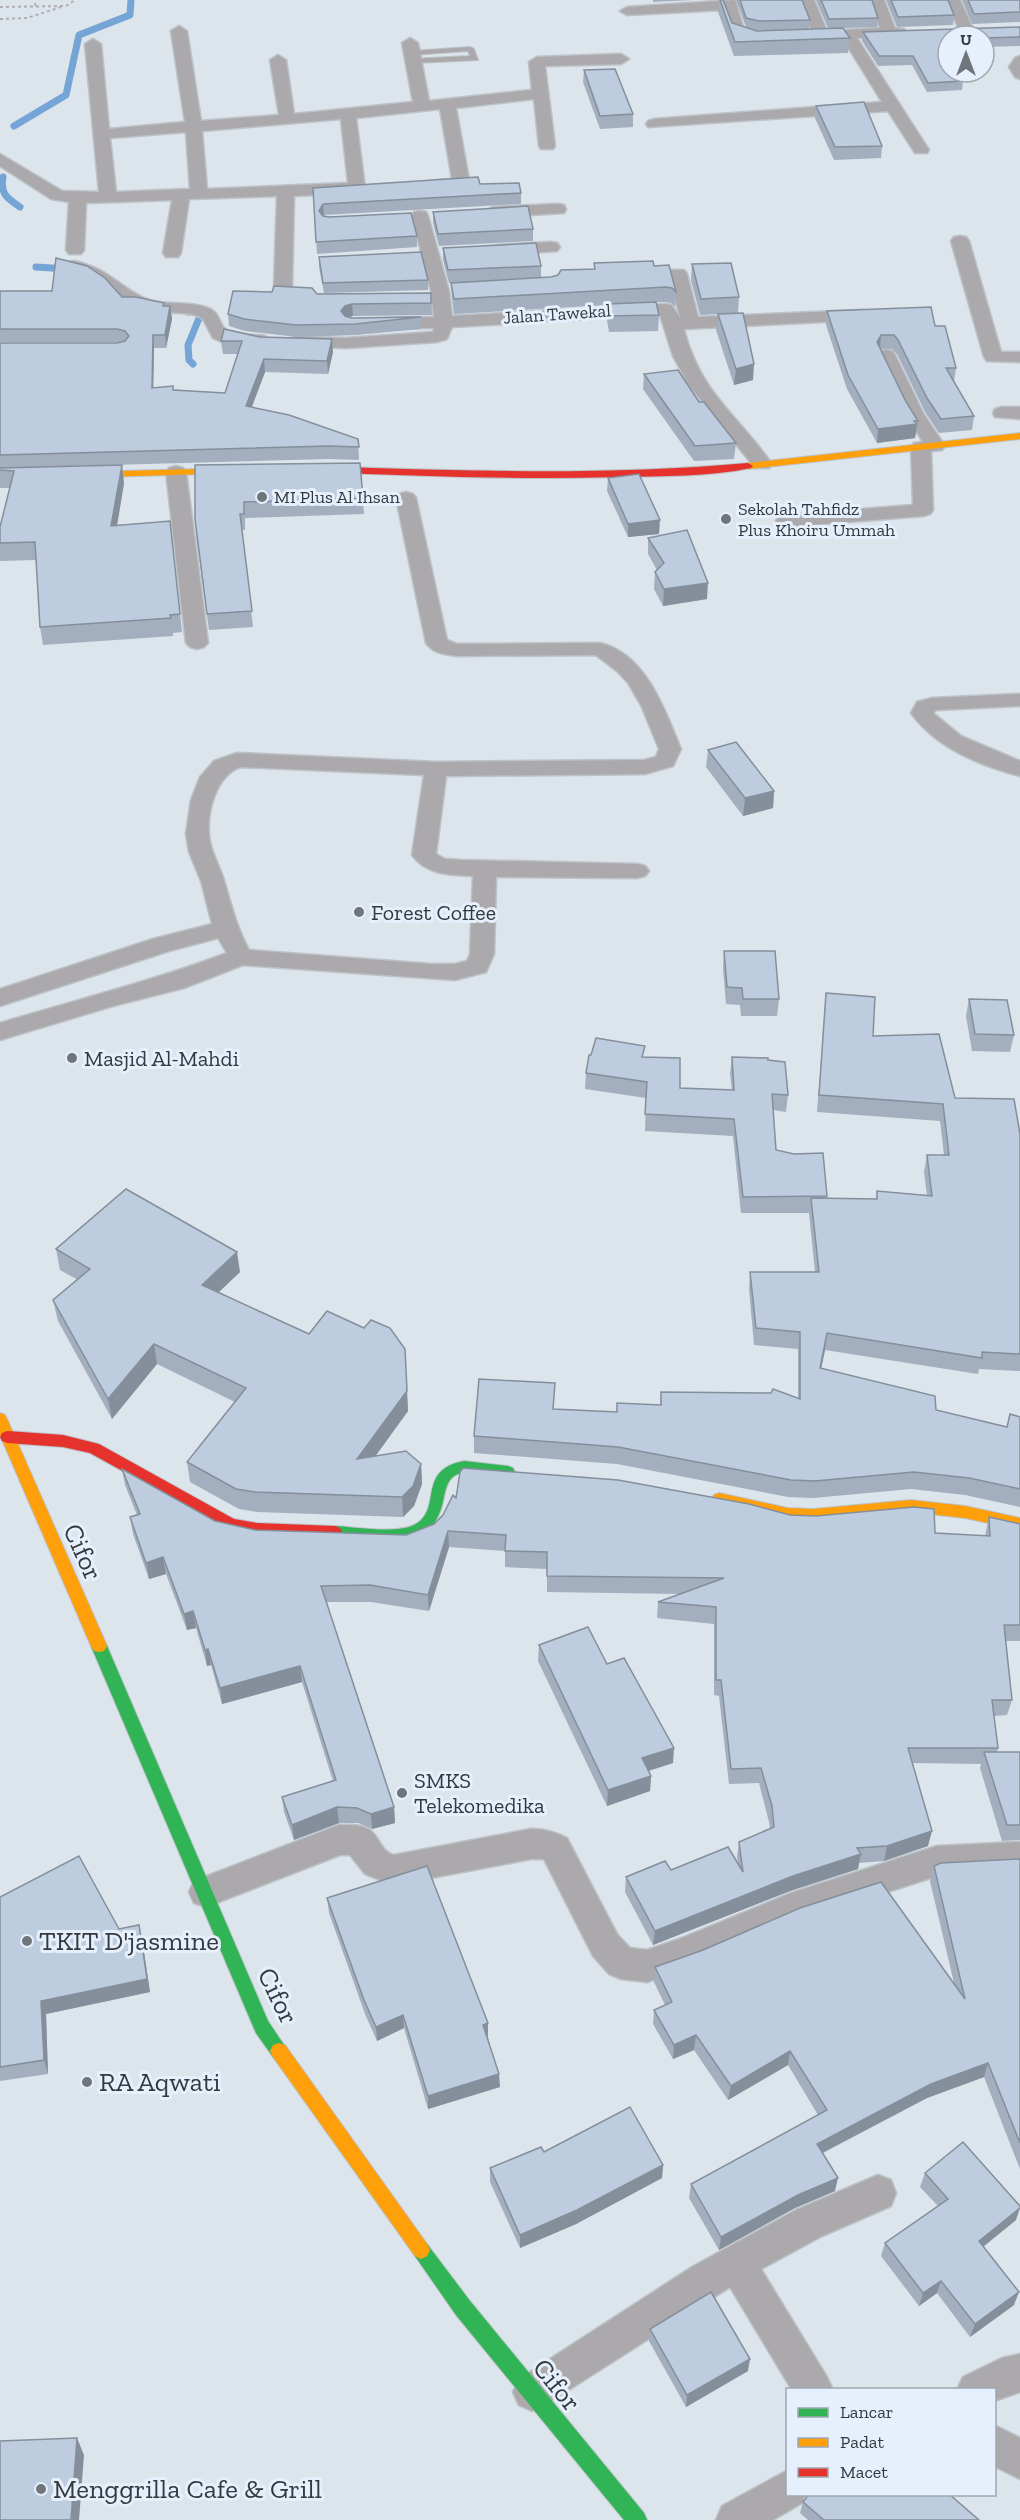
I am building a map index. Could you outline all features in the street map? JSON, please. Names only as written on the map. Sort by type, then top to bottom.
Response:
[{"type":"street","points":[[807,0],[821,36]]},
{"type":"street","points":[[877,0],[889,32]]},
{"type":"street","points":[[953,0],[968,24]]},
{"type":"street","points":[[627,11],[729,3],[737,32],[757,38],[778,37]]},
{"type":"street","points":[[172,253],[190,194],[194,127],[179,31]]},
{"type":"street","points":[[800,37],[910,31]]},
{"type":"street","points":[[847,34],[921,150]]},
{"type":"street","points":[[93,44],[108,197]]},
{"type":"street","points":[[532,45],[537,62],[547,146]]},
{"type":"street","points":[[412,52],[422,106]]},
{"type":"street","points":[[537,62],[621,59]]},
{"type":"street","points":[[278,60],[287,118]]},
{"type":"street","points":[[1020,62],[1017,67],[1020,74]]},
{"type":"street","points":[[102,134],[348,114],[540,94]]},
{"type":"street","points":[[412,187],[456,184],[461,180],[447,104]]},
{"type":"street","points":[[654,124],[892,106]]},
{"type":"street","points":[[0,159],[57,195],[78,198],[362,188],[348,114]]},
{"type":"street","points":[[283,288],[286,191]]},
{"type":"street","points":[[78,198],[75,258],[142,304],[161,309],[201,310],[212,318],[216,330],[229,338],[317,343],[381,341],[441,335],[444,322],[441,294],[423,254],[426,215],[398,217]]},
{"type":"street","points":[[478,213],[558,209]]},
{"type":"street","points":[[960,241],[993,357],[1020,357]]},
{"type":"street","points":[[484,251],[551,247]]},
{"type":"street","points":[[423,254],[451,253]]},
{"type":"street","points":[[678,274],[681,352],[703,393],[762,464]]},
{"type":"street","points":[[418,297],[462,290]]},
{"type":"street","name":"Jalan Tawekal","points":[[444,322],[659,308],[667,310],[681,324]]},
{"type":"street","points":[[681,324],[885,314]]},
{"type":"street","points":[[365,322],[444,322]]},
{"type":"street","points":[[786,521],[923,510],[928,446],[886,355]]},
{"type":"street","points":[[305,469],[539,477],[655,473],[762,464],[1020,436]]},
{"type":"street","points":[[0,477],[246,471]]},
{"type":"street","points":[[176,472],[197,643]]},
{"type":"street","points":[[241,957],[225,928],[213,881],[201,852],[197,834],[202,800],[211,777],[222,766],[237,760],[436,769],[645,767],[665,761],[670,749],[647,694],[617,658],[600,649],[457,650],[444,648],[437,643],[406,498]]},
{"type":"street","points":[[1020,700],[932,704],[925,706],[922,713],[947,737],[1020,769]]},
{"type":"street","points":[[436,769],[424,855],[427,861],[435,865],[485,869],[637,871]]},
{"type":"street","points":[[0,1032],[108,999],[175,982],[241,957],[431,972],[467,970],[477,966],[482,954],[485,869]]},
{"type":"street","points":[[0,998],[161,945],[225,928]]},
{"type":"street","name":"Cifor","points":[[0,1419],[262,2026],[463,2308],[637,2520]]},
{"type":"street","points":[[7,1437],[63,1441],[94,1448],[231,1525],[257,1529],[407,1534],[418,1531],[427,1524],[436,1509],[439,1487],[450,1470],[459,1468],[527,1473]]},
{"type":"street","points":[[704,1496],[788,1514],[813,1515],[911,1506],[965,1512],[1020,1524]]},
{"type":"street","points":[[206,1892],[339,1840],[359,1840],[374,1863],[382,1869],[394,1870],[531,1844],[546,1844],[555,1848],[605,1945],[621,1963],[647,1966],[688,1952],[803,1904],[937,1861],[1020,1857]]},
{"type":"street","points":[[532,2392],[705,2280],[809,2223],[878,2193]]},
{"type":"street","points":[[736,2263],[813,2388]]},
{"type":"street","points":[[980,2388],[1002,2377],[1020,2373]]},
{"type":"street","points":[[996,2445],[1020,2460]]},
{"type":"street","points":[[736,2520],[786,2490]]},
{"type":"lane","points":[[470,49],[475,58],[412,52],[470,49]]},
{"type":"path","points":[[35,6],[36,0]]},
{"type":"path","points":[[0,19],[27,18],[66,6],[75,0]]},
{"type":"path","points":[[0,7],[66,6]]},
{"type":"building","points":[[720,0],[723,0],[732,23],[757,31],[843,28],[850,38],[735,42]]},
{"type":"building","points":[[740,0],[802,0],[810,20],[759,21],[746,18]]},
{"type":"building","points":[[821,0],[872,0],[878,18],[829,19]]},
{"type":"building","points":[[891,0],[948,0],[954,15],[898,17]]},
{"type":"building","points":[[968,0],[1020,0],[1020,12],[974,14]]},
{"type":"building","points":[[1020,27],[1020,37],[996,38],[996,28]]},
{"type":"building","points":[[936,30],[936,83],[928,83],[913,56],[879,56],[863,32]]},
{"type":"building","points":[[615,69],[633,114],[600,116],[584,70]]},
{"type":"building","points":[[864,102],[882,146],[835,147],[816,106]]},
{"type":"building","points":[[478,177],[480,184],[519,183],[521,193],[323,204],[319,211],[323,216],[329,217],[411,213],[417,236],[316,242],[313,188]]},
{"type":"building","points":[[528,206],[533,229],[438,234],[433,212]]},
{"type":"building","points":[[536,243],[541,266],[448,270],[443,248]]},
{"type":"building","points":[[421,252],[428,280],[323,283],[319,257]]},
{"type":"building","points":[[56,258],[87,266],[105,278],[122,297],[136,297],[170,306],[165,335],[153,335],[152,388],[173,386],[173,390],[225,393],[242,341],[221,341],[224,329],[260,337],[332,339],[327,361],[264,359],[246,406],[289,415],[358,439],[359,447],[0,455],[0,343],[117,343],[125,341],[129,336],[125,331],[117,329],[0,329],[0,291],[52,291]]},
{"type":"building","points":[[653,261],[654,266],[669,265],[676,292],[666,287],[454,299],[451,283],[551,277],[558,275],[561,270],[595,269],[594,263]]},
{"type":"building","points":[[731,263],[739,297],[701,299],[692,264]]},
{"type":"building","points":[[274,286],[312,288],[317,294],[431,293],[431,303],[345,306],[341,311],[345,316],[352,318],[421,317],[355,324],[296,325],[244,319],[228,314],[233,291],[272,292]]},
{"type":"building","points":[[656,302],[659,315],[609,316],[607,304]]},
{"type":"building","points":[[931,307],[935,326],[945,326],[956,368],[946,368],[974,416],[941,419],[927,398],[898,340],[894,335],[881,335],[877,342],[905,400],[918,421],[914,421],[917,424],[878,429],[848,375],[827,311]]},
{"type":"building","points":[[743,313],[754,364],[736,369],[718,314]]},
{"type":"building","points":[[678,370],[699,402],[704,402],[736,443],[695,446],[644,374]]},
{"type":"building","points":[[360,463],[363,498],[244,502],[244,514],[240,514],[252,611],[207,614],[195,519],[195,465]]},
{"type":"building","points":[[122,465],[111,526],[170,521],[180,614],[170,615],[171,618],[40,627],[35,542],[0,543],[0,527],[14,471],[0,470],[0,468]]},
{"type":"building","points":[[639,474],[660,520],[628,524],[608,478]]},
{"type":"building","points":[[687,530],[708,583],[664,589],[655,572],[664,563],[648,538]]},
{"type":"building","points":[[736,742],[774,791],[745,798],[708,750]]},
{"type":"building","points":[[724,951],[775,951],[779,999],[743,999],[742,988],[727,987]]},
{"type":"building","points":[[826,993],[875,997],[873,1036],[939,1034],[955,1098],[1014,1099],[1020,1134],[1020,1354],[982,1352],[982,1358],[827,1333],[820,1368],[935,1396],[936,1410],[1007,1427],[1010,1414],[1020,1417],[1020,1489],[969,1478],[914,1472],[815,1481],[791,1480],[618,1447],[474,1436],[479,1379],[555,1383],[553,1409],[617,1412],[617,1403],[661,1405],[661,1392],[771,1393],[773,1389],[800,1399],[800,1332],[756,1328],[750,1272],[819,1272],[811,1198],[877,1199],[877,1191],[932,1196],[927,1155],[949,1155],[943,1104],[819,1095]]},
{"type":"building","points":[[969,999],[1007,1000],[1014,1035],[975,1034]]},
{"type":"building","points":[[596,1038],[645,1046],[642,1057],[680,1058],[680,1088],[734,1090],[732,1057],[768,1058],[768,1060],[785,1062],[788,1095],[772,1094],[776,1150],[794,1154],[823,1153],[827,1196],[743,1197],[734,1119],[645,1114],[647,1082],[586,1073],[589,1055],[591,1055]]},
{"type":"building","points":[[126,1189],[237,1252],[202,1285],[309,1334],[327,1311],[364,1328],[371,1320],[390,1328],[405,1349],[407,1391],[357,1459],[406,1451],[421,1464],[413,1486],[402,1497],[255,1492],[236,1489],[187,1462],[246,1388],[154,1344],[108,1399],[53,1300],[90,1269],[56,1249]]},
{"type":"building","points":[[463,1468],[618,1480],[749,1504],[790,1515],[816,1516],[914,1507],[934,1509],[935,1533],[990,1536],[989,1517],[1020,1524],[1020,1625],[1004,1625],[1012,1700],[992,1700],[998,1748],[908,1748],[932,1831],[887,1846],[857,1848],[861,1854],[793,1876],[655,1931],[626,1877],[665,1861],[671,1870],[728,1847],[743,1872],[739,1842],[774,1827],[772,1806],[761,1768],[731,1769],[721,1680],[716,1680],[716,1607],[658,1602],[724,1578],[547,1576],[547,1552],[505,1551],[506,1535],[448,1531],[428,1595],[370,1585],[321,1586],[394,1807],[371,1814],[357,1808],[337,1807],[292,1825],[282,1797],[336,1780],[300,1666],[220,1688],[193,1611],[184,1614],[163,1557],[146,1563],[130,1517],[140,1514],[122,1469],[215,1521],[255,1530],[406,1535],[434,1524],[443,1515],[453,1495],[456,1498],[460,1472]]},
{"type":"building","points":[[588,1627],[607,1664],[624,1658],[674,1748],[642,1758],[651,1776],[608,1790],[539,1645]]},
{"type":"building","points":[[984,1752],[1020,1752],[1020,1825],[1007,1825]]},
{"type":"building","points":[[79,1856],[119,1929],[139,1925],[147,1979],[41,2001],[44,2060],[0,2067],[0,1897]]},
{"type":"building","points":[[1020,1859],[1020,2143],[988,2063],[931,2084],[817,2144],[838,2178],[798,2195],[721,2237],[691,2184],[827,2110],[790,2051],[731,2086],[696,2035],[674,2045],[654,2010],[672,2002],[655,1967],[703,1950],[800,1908],[881,1882],[965,1999],[934,1866],[941,1863]]},
{"type":"building","points":[[427,1866],[488,2023],[483,2025],[499,2074],[428,2096],[403,2015],[376,2027],[327,1898]]},
{"type":"building","points":[[630,2107],[663,2165],[577,2210],[520,2235],[490,2168],[541,2147],[544,2152]]},
{"type":"building","points":[[963,2142],[1020,2206],[979,2241],[1019,2292],[975,2324],[941,2281],[923,2293],[885,2243],[948,2199],[925,2173]]},
{"type":"building","points":[[711,2292],[750,2359],[687,2395],[650,2329]]},
{"type":"building","name":"Menggrilla Cafe & Grill","points":[[77,2438],[71,2520],[0,2520],[0,2441]]},
{"type":"building","points":[[808,2496],[951,2496],[979,2520],[824,2520],[803,2502]]},
{"type":"waterway","points":[[14,126],[66,95],[79,35],[130,15],[131,0]]},
{"type":"waterway","points":[[3,177],[4,192],[20,207]]},
{"type":"waterway","points":[[36,267],[68,269]]},
{"type":"waterway","points":[[188,312],[196,312],[200,316],[188,345],[189,360],[193,364]]},
{"type":"traffic: fast","points":[[335,1532],[380,1535],[413,1532],[421,1528],[430,1517],[436,1505],[443,1478],[448,1472],[456,1468],[473,1466],[508,1472]]},
{"type":"traffic: fast","points":[[99,1646],[262,2027],[279,2051]]},
{"type":"traffic: fast","points":[[421,2250],[463,2308],[637,2520]]},
{"type":"traffic: slow","points":[[748,466],[1020,436]]},
{"type":"traffic: slow","points":[[0,477],[238,471]]},
{"type":"traffic: slow","points":[[0,1419],[99,1646]]},
{"type":"traffic: slow","points":[[719,1499],[788,1514],[813,1515],[911,1506],[965,1512],[1020,1524]]},
{"type":"traffic: slow","points":[[279,2051],[421,2250]]},
{"type":"traffic: jam","points":[[317,469],[587,475],[641,474],[748,466]]},
{"type":"traffic: jam","points":[[7,1437],[63,1441],[94,1448],[231,1525],[257,1529],[335,1532]]},
{"type":"place","name":"MI Plus Al Ihsan","points":[[262,497]]},
{"type":"place","name":"Sekolah Tahfidz Plus Khoiru Ummah","points":[[726,519]]},
{"type":"place","name":"Forest Coffee","points":[[359,912]]},
{"type":"place","name":"Masjid Al-Mahdi","points":[[72,1058]]},
{"type":"place","name":"SMKS Telekomedika","points":[[402,1793]]},
{"type":"place","name":"TKIT D'jasmine","points":[[27,1941]]},
{"type":"place","name":"RA Aqwati","points":[[87,2082]]},
{"type":"place","name":"Menggrilla Cafe & Grill","points":[[41,2489]]}]
